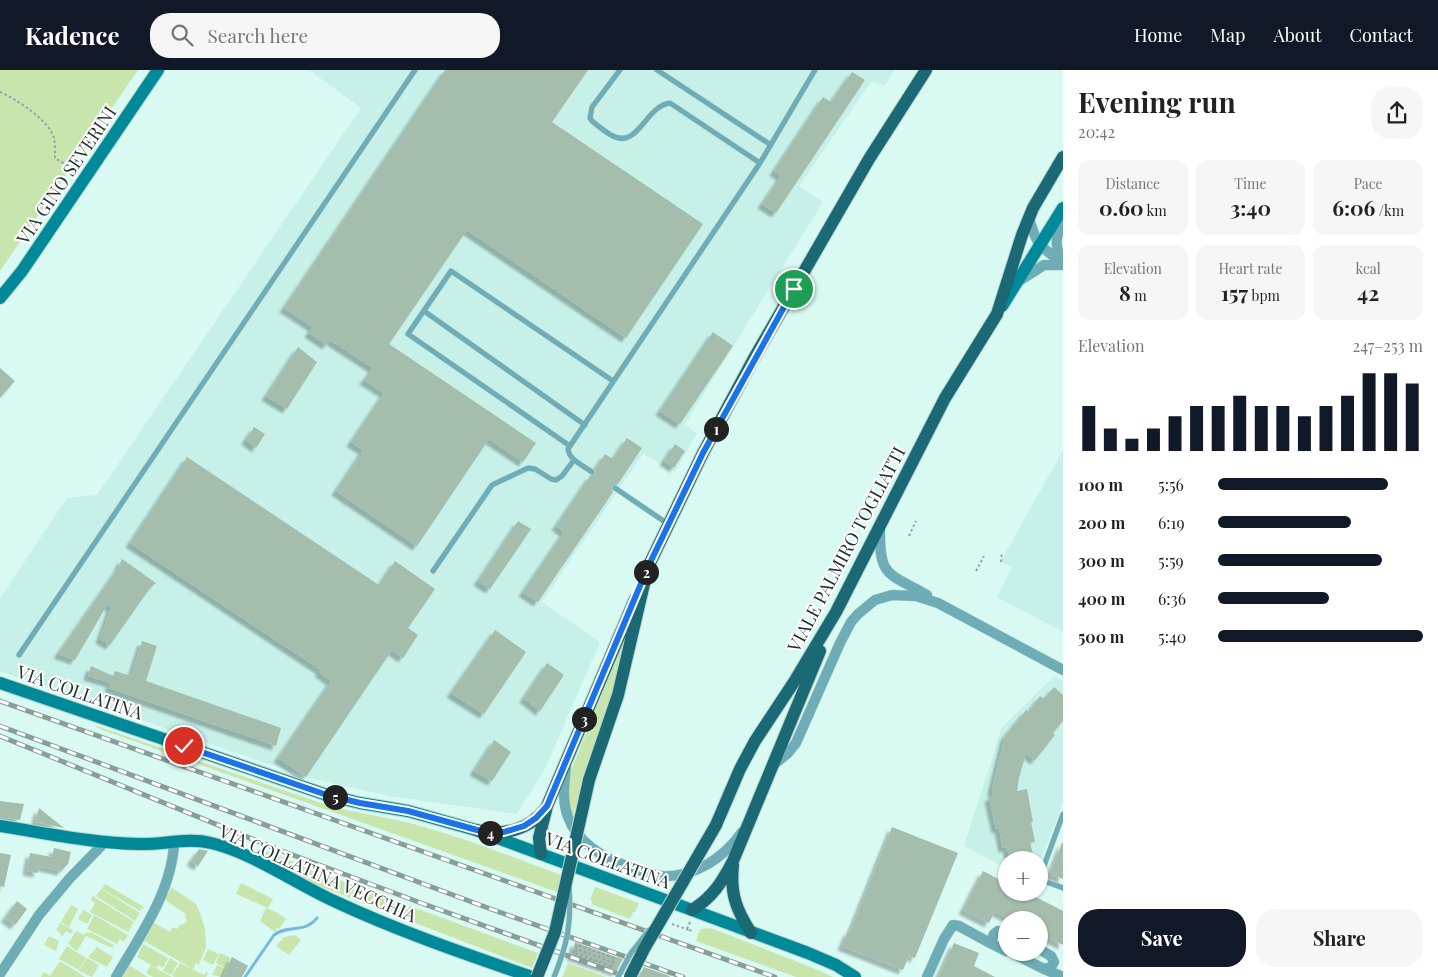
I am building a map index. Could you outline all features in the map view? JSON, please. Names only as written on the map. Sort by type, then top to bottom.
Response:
[{"type":"main road","points":[[541,854],[539,838],[547,806],[648,567],[703,453],[753,360],[869,159],[926,70]]},
{"type":"main road","name":"VIALE PALMIRO TOGLIATTI","points":[[630,977],[644,949],[716,825],[740,769],[755,741],[794,682],[836,612],[945,398],[997,314],[1029,218],[1063,157]]},
{"type":"main road","points":[[537,977],[556,932],[589,780],[618,695],[648,567]]},
{"type":"main road","points":[[691,914],[713,894],[733,861],[836,612]]},
{"type":"main road","points":[[476,830],[495,834],[520,828],[536,818],[547,806]]},
{"type":"main road","points":[[733,861],[732,882],[735,902],[739,914],[752,933]]},
{"type":"street","name":"VIA GINO SEVERINI","points":[[0,298],[22,270],[158,70]]},
{"type":"street","name":"VIALE PALMIRO TOGLIATTI","points":[[997,314],[1063,208]]},
{"type":"street","points":[[1029,218],[1034,236],[1039,245],[1063,263]]},
{"type":"street","points":[[1063,223],[1057,235],[1056,243],[1063,263]]},
{"type":"street","points":[[1016,282],[1044,265],[1063,263]]},
{"type":"street","points":[[880,526],[881,557],[887,572],[938,603],[1063,670]]},
{"type":"street","points":[[771,766],[788,754],[796,744],[842,638],[851,622],[861,611],[875,600],[892,595],[916,596],[938,603]]},
{"type":"street","name":"VIA COLLATINA","points":[[0,683],[327,795],[408,811],[476,830],[691,914],[752,933],[830,962],[855,977]]},
{"type":"street","points":[[567,759],[564,798],[568,817],[574,830],[603,856],[633,868],[663,876],[690,872],[702,868],[716,860],[728,849],[750,818]]},
{"type":"street","name":"VIA COLLATINA VECCHIA","points":[[0,826],[105,842],[140,844],[203,841],[227,848],[350,909],[438,944],[532,977]]},
{"type":"street","points":[[0,974],[39,915],[70,878],[105,842]]},
{"type":"street","points":[[116,977],[147,922],[166,881],[173,856],[174,843]]},
{"type":"street","points":[[927,977],[944,939],[953,926],[958,926],[998,947]]},
{"type":"street","points":[[990,943],[994,934],[998,931]]},
{"type":"street","points":[[1048,954],[1063,961]]},
{"type":"street","points":[[1044,969],[1053,965],[1054,962],[1051,956]]},
{"type":"street","points":[[1028,961],[1063,977]]},
{"type":"lane","points":[[19,655],[415,70]]},
{"type":"lane","points":[[620,70],[592,107],[590,118],[612,136],[623,138],[630,136],[636,132],[657,108],[663,104],[670,103],[760,163]]},
{"type":"lane","points":[[657,70],[771,145]]},
{"type":"lane","points":[[592,472],[574,460],[568,452],[570,446],[760,163],[815,70]]},
{"type":"lane","name":"VIALE PALMIRO TOGLIATTI","points":[[1047,184],[1063,167]]},
{"type":"lane","points":[[570,446],[408,334],[451,271],[613,381]]},
{"type":"lane","points":[[424,311],[585,425]]},
{"type":"lane","points":[[432,571],[492,485],[528,468],[535,469],[550,479],[556,480],[562,476],[574,460]]},
{"type":"lane","points":[[616,488],[669,524]]},
{"type":"lane","points":[[1063,814],[1041,874],[1044,881],[1063,888]]},
{"type":"lane","points":[[554,977],[568,940],[570,908],[568,877]]},
{"type":"lane","name":"VIALE PALMIRO TOGLIATTI","points":[[618,977],[636,946],[669,906]]},
{"type":"path","points":[[0,92],[10,96],[43,122],[54,137],[56,158],[86,177]]},
{"type":"path","points":[[909,536],[916,521]]},
{"type":"path","points":[[1001,562],[1002,552]]},
{"type":"path","points":[[976,571],[984,556]]},
{"type":"path","points":[[671,924],[690,931],[687,929],[691,914]]},
{"type":"path","points":[[576,944],[614,958],[612,964],[610,969],[573,955],[576,944]]},
{"type":"path","points":[[577,949],[612,964],[576,954],[577,949]]},
{"type":"path","points":[[574,950],[611,961],[610,965],[574,950]]},
{"type":"shaded area","points":[[309,70],[895,70],[885,85],[871,82],[799,186],[823,202],[685,424],[697,434],[675,472],[643,454],[542,602],[600,642],[545,769],[517,814],[389,796],[306,777],[0,671],[0,599],[67,498],[97,495],[361,108]]},
{"type":"shaded area","points":[[1063,450],[1063,632],[997,597],[1012,568],[1001,561]]},
{"type":"shaded area","points":[[1054,676],[1063,681],[1063,803],[1044,851],[998,851],[998,864],[964,846],[1002,727]]},
{"type":"green space","points":[[0,70],[138,70],[0,271]]},
{"type":"green space","points":[[622,645],[613,695],[572,818],[568,793],[572,768]]},
{"type":"green space","points":[[97,726],[324,804],[412,824],[476,844],[561,875],[557,892],[97,728]]},
{"type":"green space","points":[[260,849],[538,953],[532,968],[304,880],[274,864],[259,853]]},
{"type":"green space","points":[[241,883],[273,899],[268,908],[236,894]]},
{"type":"green space","points":[[105,884],[144,907],[140,911],[102,889]]},
{"type":"green space","points":[[171,887],[196,904],[205,929],[206,947],[199,965],[196,963],[193,969],[144,941],[154,923],[170,932],[173,927],[177,929],[187,921],[186,914],[165,900]]},
{"type":"green space","points":[[595,887],[639,903],[630,919],[591,904],[593,901],[590,900]]},
{"type":"green space","points":[[101,889],[140,913],[135,921],[96,896]]},
{"type":"green space","points":[[93,896],[134,922],[128,932],[90,912],[95,903],[91,900]]},
{"type":"green space","points":[[71,905],[78,909],[69,927],[61,922]]},
{"type":"green space","points":[[266,908],[286,919],[275,932],[260,921]]},
{"type":"green space","points":[[83,910],[92,915],[87,924],[78,919]]},
{"type":"green space","points":[[94,915],[128,935],[124,942],[120,939],[117,944],[87,929]]},
{"type":"green space","points":[[60,923],[73,930],[71,934],[66,931],[61,936],[56,930]]},
{"type":"green space","points":[[711,928],[833,977],[796,977],[696,941],[700,929]]},
{"type":"green space","points":[[76,931],[84,935],[86,932],[90,932],[114,945],[112,948],[86,936],[77,951],[68,944]]},
{"type":"green space","points":[[295,935],[301,940],[289,955],[276,946],[284,937]]},
{"type":"green space","points":[[49,936],[59,941],[56,951],[44,945]]},
{"type":"green space","points":[[143,944],[168,958],[163,968],[158,965],[156,968],[152,966],[172,977],[153,977],[146,973],[151,965],[137,957]]},
{"type":"green space","points":[[67,946],[86,958],[79,970],[59,959]]},
{"type":"green space","points":[[97,947],[113,957],[107,967],[88,957]]},
{"type":"green space","points":[[208,949],[219,954],[213,965],[203,960]]},
{"type":"green space","points":[[220,953],[231,958],[225,968],[216,963]]},
{"type":"green space","points":[[87,958],[99,965],[92,977],[79,971]]},
{"type":"green space","points":[[170,958],[178,963],[171,975],[163,971]]},
{"type":"green space","points":[[60,961],[85,977],[41,977],[44,972],[50,976]]},
{"type":"green space","points":[[180,963],[204,975],[206,972],[208,973],[206,977],[172,976]]},
{"type":"green space","points":[[568,963],[606,977],[562,977]]},
{"type":"green space","points":[[129,965],[148,977],[122,977]]},
{"type":"green space","points":[[217,965],[226,969],[222,977],[212,975]]},
{"type":"building","points":[[445,70],[588,70],[552,122],[703,224],[626,338],[467,230],[389,344],[536,443],[523,462],[489,439],[417,546],[336,491],[363,450],[351,442],[384,393],[364,380],[373,368],[330,340],[327,345],[309,333],[313,327],[284,308]]},
{"type":"building","points":[[852,72],[865,80],[776,213],[762,204],[781,176],[774,171],[823,97],[831,102]]},
{"type":"building","points":[[713,332],[733,346],[680,424],[660,411]]},
{"type":"building","points":[[298,347],[317,362],[287,409],[266,396]]},
{"type":"building","points":[[0,368],[15,381],[0,398]]},
{"type":"building","points":[[254,427],[265,434],[256,448],[246,440]]},
{"type":"building","points":[[627,438],[642,448],[618,484],[611,486],[613,492],[538,602],[523,592],[564,532],[556,526],[590,476],[596,474],[595,469],[605,454],[613,459]]},
{"type":"building","points":[[675,444],[685,451],[674,468],[664,461]]},
{"type":"building","points":[[187,457],[379,585],[395,561],[435,589],[408,628],[418,635],[403,658],[392,650],[306,777],[278,758],[331,681],[319,672],[321,670],[130,543]]},
{"type":"building","points":[[518,521],[531,529],[490,589],[478,581]]},
{"type":"building","points":[[122,559],[156,583],[150,588],[110,645],[100,639],[111,607],[107,605],[75,660],[58,654],[118,568]]},
{"type":"building","points":[[495,630],[526,652],[484,714],[451,693]]},
{"type":"building","points":[[142,641],[157,646],[146,681],[281,728],[276,746],[109,688],[111,683],[88,676],[91,666],[113,676],[115,671],[131,676]]},
{"type":"building","points":[[547,663],[564,675],[540,711],[524,698]]},
{"type":"building","points":[[1054,687],[1063,695],[1063,721],[1053,733],[1055,735],[1035,760],[1026,753],[1017,791],[1027,789],[1035,842],[1030,843],[1032,851],[1008,851],[1007,847],[1003,848],[999,828],[996,829],[989,797],[993,796],[992,789],[1005,736],[1026,710],[1028,712],[1040,696],[1044,699]]},
{"type":"building","points":[[494,740],[511,752],[492,781],[474,771]]},
{"type":"building","points":[[0,801],[24,804],[20,820],[0,817]]},
{"type":"building","points":[[39,808],[64,828],[35,822]]},
{"type":"building","points":[[892,827],[958,853],[915,958],[909,956],[903,970],[842,946],[848,931],[850,932]]},
{"type":"building","points":[[1063,843],[1063,879],[1050,874]]},
{"type":"building","points":[[54,848],[71,852],[68,864],[61,871],[39,866],[38,873],[27,871],[30,853],[52,857]]},
{"type":"building","points":[[199,849],[208,851],[198,866],[191,861]]},
{"type":"building","points":[[0,853],[11,855],[4,887],[0,886]]},
{"type":"building","points":[[983,871],[998,879],[998,901],[1044,901],[1063,911],[1063,945],[1048,938],[1048,911],[995,911],[989,923],[963,910]]},
{"type":"building","points":[[17,901],[27,909],[15,925],[5,918]]},
{"type":"building","points":[[575,942],[623,959],[616,972],[571,956]]},
{"type":"building","points":[[954,943],[979,953],[974,966],[995,977],[938,977]]},
{"type":"building","points":[[232,957],[248,966],[242,977],[223,977]]},
{"type":"building","points":[[644,967],[670,976],[639,977]]},
{"type":"waterway","points":[[245,977],[274,935],[285,930],[307,926],[317,918]]},
{"type":"railway","points":[[0,701],[775,977]]},
{"type":"railway","points":[[0,726],[488,908],[683,977]]},
{"type":"railway","points":[[0,736],[277,849],[627,977]]},
{"type":"route","points":[[184,746],[327,795],[408,811],[488,833],[504,832],[528,824],[542,813],[547,806],[648,567],[703,453],[794,289]]}]
